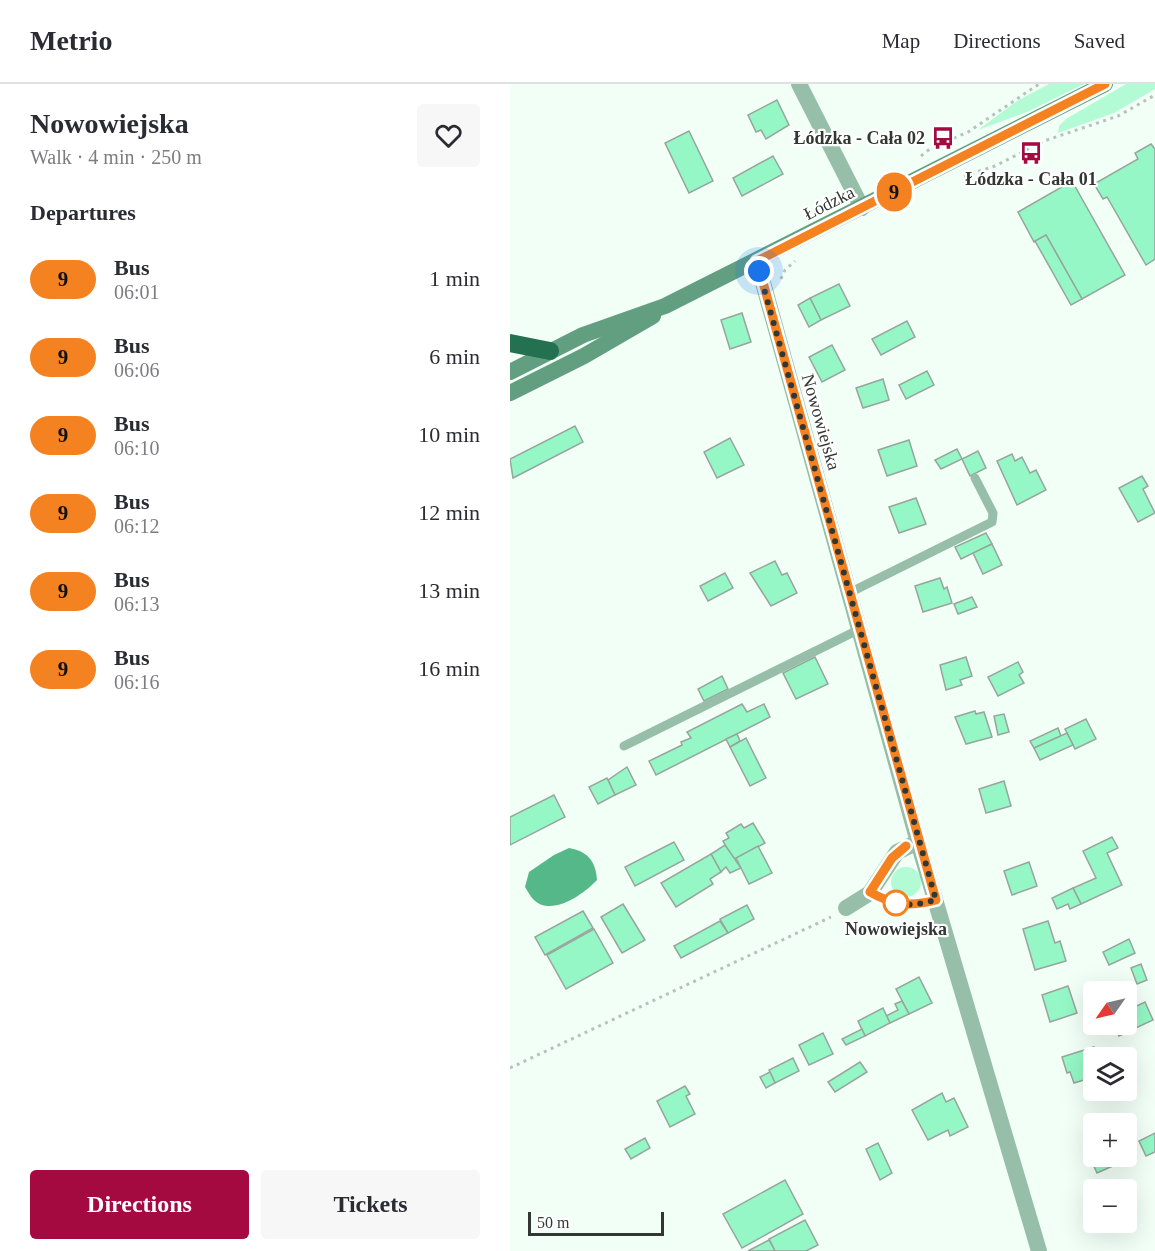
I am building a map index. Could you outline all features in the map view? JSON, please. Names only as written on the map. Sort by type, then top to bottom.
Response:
[{"type":"highway","points":[[510,343],[550,351]]},
{"type":"main road","name":"Łódzka","points":[[510,372],[593,331],[665,306],[1105,84]]},
{"type":"main road","name":"Łódzka","points":[[510,393],[621,336],[665,306]]},
{"type":"street","points":[[799,84],[862,208]]},
{"type":"street","name":"Nowowiejska","points":[[757,261],[918,842],[1039,1251]]},
{"type":"street","points":[[846,908],[870,892],[897,852],[918,842]]},
{"type":"lane","points":[[849,593],[992,522],[993,513],[975,477]]},
{"type":"lane","points":[[624,746],[860,629]]},
{"type":"lane","points":[[870,892],[881,899],[907,905],[936,900]]},
{"type":"path","points":[[913,162],[931,148],[968,132],[1039,84]]},
{"type":"path","points":[[958,178],[995,165],[1044,141],[1118,116],[1155,95]]},
{"type":"path","points":[[765,293],[778,291],[785,270],[801,257]]},
{"type":"path","points":[[510,1068],[820,923],[846,908]]},
{"type":"shaded area","points":[[1049,84],[1084,84],[1027,112],[978,130],[1017,101]]},
{"type":"shaded area","points":[[1126,84],[1155,84],[1155,89],[1114,113],[1058,133],[1059,126],[1066,119]]},
{"type":"shaded area","points":[[569,848],[586,854],[595,867],[597,880],[584,892],[567,902],[549,906],[540,904],[532,898],[525,887],[529,872]]},
{"type":"shaded area","points":[[906,867],[912,868],[920,876],[920,888],[912,896],[906,897],[900,896],[892,888],[891,882],[892,876],[900,868]]},
{"type":"building","points":[[777,100],[789,125],[766,139],[761,130],[756,132],[748,115]]},
{"type":"building","points":[[689,131],[713,181],[689,193],[665,143]]},
{"type":"building","points":[[1151,144],[1155,149],[1155,259],[1146,265],[1107,197],[1103,199],[1094,184],[1138,159],[1135,153]]},
{"type":"building","points":[[773,156],[783,174],[742,196],[733,178]]},
{"type":"building","points":[[1072,181],[1125,275],[1082,299],[1046,235],[1034,242],[1018,212]]},
{"type":"building","points":[[1046,235],[1082,299],[1071,305],[1035,241]]},
{"type":"building","points":[[839,284],[850,306],[821,320],[810,298]]},
{"type":"building","points":[[810,298],[821,320],[809,327],[798,305]]},
{"type":"building","points":[[742,313],[751,342],[730,349],[721,320]]},
{"type":"building","points":[[907,321],[915,337],[881,355],[872,339]]},
{"type":"building","points":[[832,345],[845,370],[822,382],[809,357]]},
{"type":"building","points":[[927,371],[934,385],[906,399],[899,385]]},
{"type":"building","points":[[883,379],[889,400],[863,408],[856,388]]},
{"type":"building","points":[[575,426],[583,442],[513,478],[510,459]]},
{"type":"building","points":[[730,438],[744,465],[717,478],[704,452]]},
{"type":"building","points":[[909,440],[917,466],[887,476],[878,450]]},
{"type":"building","points":[[957,449],[962,459],[941,469],[935,460]]},
{"type":"building","points":[[978,451],[986,468],[970,476],[962,459]]},
{"type":"building","points":[[1012,454],[1015,461],[1022,457],[1030,473],[1036,470],[1046,490],[1017,505],[997,461]]},
{"type":"building","points":[[1142,476],[1148,486],[1143,489],[1155,513],[1138,522],[1119,488]]},
{"type":"building","points":[[916,498],[926,524],[899,533],[889,507]]},
{"type":"building","points":[[986,533],[992,544],[961,559],[955,547]]},
{"type":"building","points":[[992,544],[1002,565],[983,574],[973,553]]},
{"type":"building","points":[[775,561],[782,575],[787,573],[797,593],[771,606],[750,573]]},
{"type":"building","points":[[725,573],[733,588],[708,601],[700,586]]},
{"type":"building","points":[[940,578],[944,589],[947,587],[952,603],[923,612],[915,586]]},
{"type":"building","points":[[972,597],[977,607],[958,614],[954,604]]},
{"type":"building","points":[[815,657],[828,684],[796,699],[783,673]]},
{"type":"building","points":[[966,657],[972,676],[960,680],[962,685],[946,690],[940,665]]},
{"type":"building","points":[[1018,662],[1023,672],[1019,675],[1024,683],[998,696],[988,677]]},
{"type":"building","points":[[722,676],[728,689],[704,701],[698,689]]},
{"type":"building","points":[[742,704],[747,712],[764,704],[770,717],[656,775],[649,761],[682,745],[681,742],[691,738],[687,732]]},
{"type":"building","points":[[975,711],[976,714],[984,712],[992,737],[966,744],[955,717]]},
{"type":"building","points":[[1004,714],[1009,732],[998,735],[994,716]]},
{"type":"building","points":[[1086,719],[1096,739],[1075,749],[1065,729]]},
{"type":"building","points":[[1058,728],[1061,736],[1034,748],[1030,741]]},
{"type":"building","points":[[1067,733],[1073,745],[1040,760],[1034,748]]},
{"type":"building","points":[[737,734],[740,741],[730,747],[726,739]]},
{"type":"building","points":[[746,738],[766,778],[750,786],[730,747]]},
{"type":"building","points":[[627,767],[636,785],[615,795],[608,780]]},
{"type":"building","points":[[607,778],[615,795],[598,804],[589,787]]},
{"type":"building","points":[[1004,781],[1011,806],[986,813],[979,789]]},
{"type":"building","points":[[554,795],[565,817],[510,845],[510,817]]},
{"type":"building","points":[[753,823],[765,843],[733,860],[723,841],[729,838],[726,833],[741,824],[744,828]]},
{"type":"building","points":[[1112,837],[1118,848],[1107,853],[1122,885],[1081,904],[1073,888],[1096,878],[1083,851]]},
{"type":"building","points":[[674,842],[684,860],[635,886],[625,867]]},
{"type":"building","points":[[725,845],[741,868],[730,873],[726,867],[721,872],[711,854]]},
{"type":"building","points":[[758,846],[772,873],[749,884],[736,858]]},
{"type":"building","points":[[711,854],[721,872],[710,879],[713,884],[676,907],[661,883]]},
{"type":"building","points":[[1029,862],[1037,886],[1012,895],[1004,871]]},
{"type":"building","points":[[1073,888],[1081,904],[1070,909],[1068,904],[1057,909],[1052,898]]},
{"type":"building","points":[[623,904],[645,940],[622,953],[601,917]]},
{"type":"building","points":[[747,905],[754,919],[728,933],[720,919]]},
{"type":"building","points":[[583,911],[593,928],[545,955],[535,937]]},
{"type":"building","points":[[720,921],[728,933],[681,958],[674,946]]},
{"type":"building","points":[[1048,921],[1055,943],[1060,941],[1066,961],[1035,970],[1023,929]]},
{"type":"building","points":[[594,929],[613,963],[566,989],[547,955]]},
{"type":"building","points":[[1129,939],[1135,953],[1109,965],[1103,952]]},
{"type":"building","points":[[1141,964],[1147,980],[1137,984],[1131,968]]},
{"type":"building","points":[[919,977],[932,1003],[909,1014],[896,989]]},
{"type":"building","points":[[1068,986],[1077,1013],[1050,1022],[1042,995]]},
{"type":"building","points":[[902,1001],[909,1014],[890,1023],[886,1016],[898,1010],[895,1004]]},
{"type":"building","points":[[1145,1002],[1153,1020],[1137,1028],[1137,1006]]},
{"type":"building","points":[[883,1008],[890,1023],[865,1036],[858,1021]]},
{"type":"building","points":[[862,1029],[865,1036],[846,1045],[842,1039]]},
{"type":"building","points":[[823,1033],[833,1054],[809,1065],[799,1045]]},
{"type":"building","points":[[1083,1050],[1083,1080],[1074,1083],[1070,1072],[1067,1073],[1062,1057]]},
{"type":"building","points":[[793,1058],[799,1071],[775,1083],[769,1070]]},
{"type":"building","points":[[860,1062],[867,1072],[835,1092],[828,1082]]},
{"type":"building","points":[[770,1072],[775,1083],[766,1088],[760,1077]]},
{"type":"building","points":[[685,1086],[690,1094],[686,1096],[695,1114],[670,1127],[657,1101]]},
{"type":"building","points":[[942,1093],[946,1102],[954,1098],[968,1127],[950,1136],[948,1130],[928,1140],[912,1110]]},
{"type":"building","points":[[1155,1133],[1155,1152],[1146,1156],[1139,1141]]},
{"type":"building","points":[[645,1138],[650,1148],[631,1159],[625,1149]]},
{"type":"building","points":[[878,1143],[892,1173],[880,1180],[866,1149]]},
{"type":"building","points":[[1094,1167],[1110,1167],[1097,1173]]},
{"type":"building","points":[[785,1180],[803,1214],[742,1248],[723,1214]]},
{"type":"building","points":[[805,1220],[818,1245],[806,1251],[775,1251],[769,1239]]},
{"type":"building","points":[[769,1240],[775,1251],[748,1251]]},
{"type":"bus line","name":"9","points":[[906,846],[892,858],[870,892],[881,899],[907,905],[936,900],[757,261],[1105,84]]},
{"type":"place","name":"Łódzka - Cała 02","points":[[943,138]]},
{"type":"place","name":"Łódzka - Cała 01","points":[[1031,153]]},
{"type":"place","name":"Nowowiejska","points":[[896,903]]},
{"type":"route","points":[[759,271],[936,900],[914,905],[896,903]]}]
